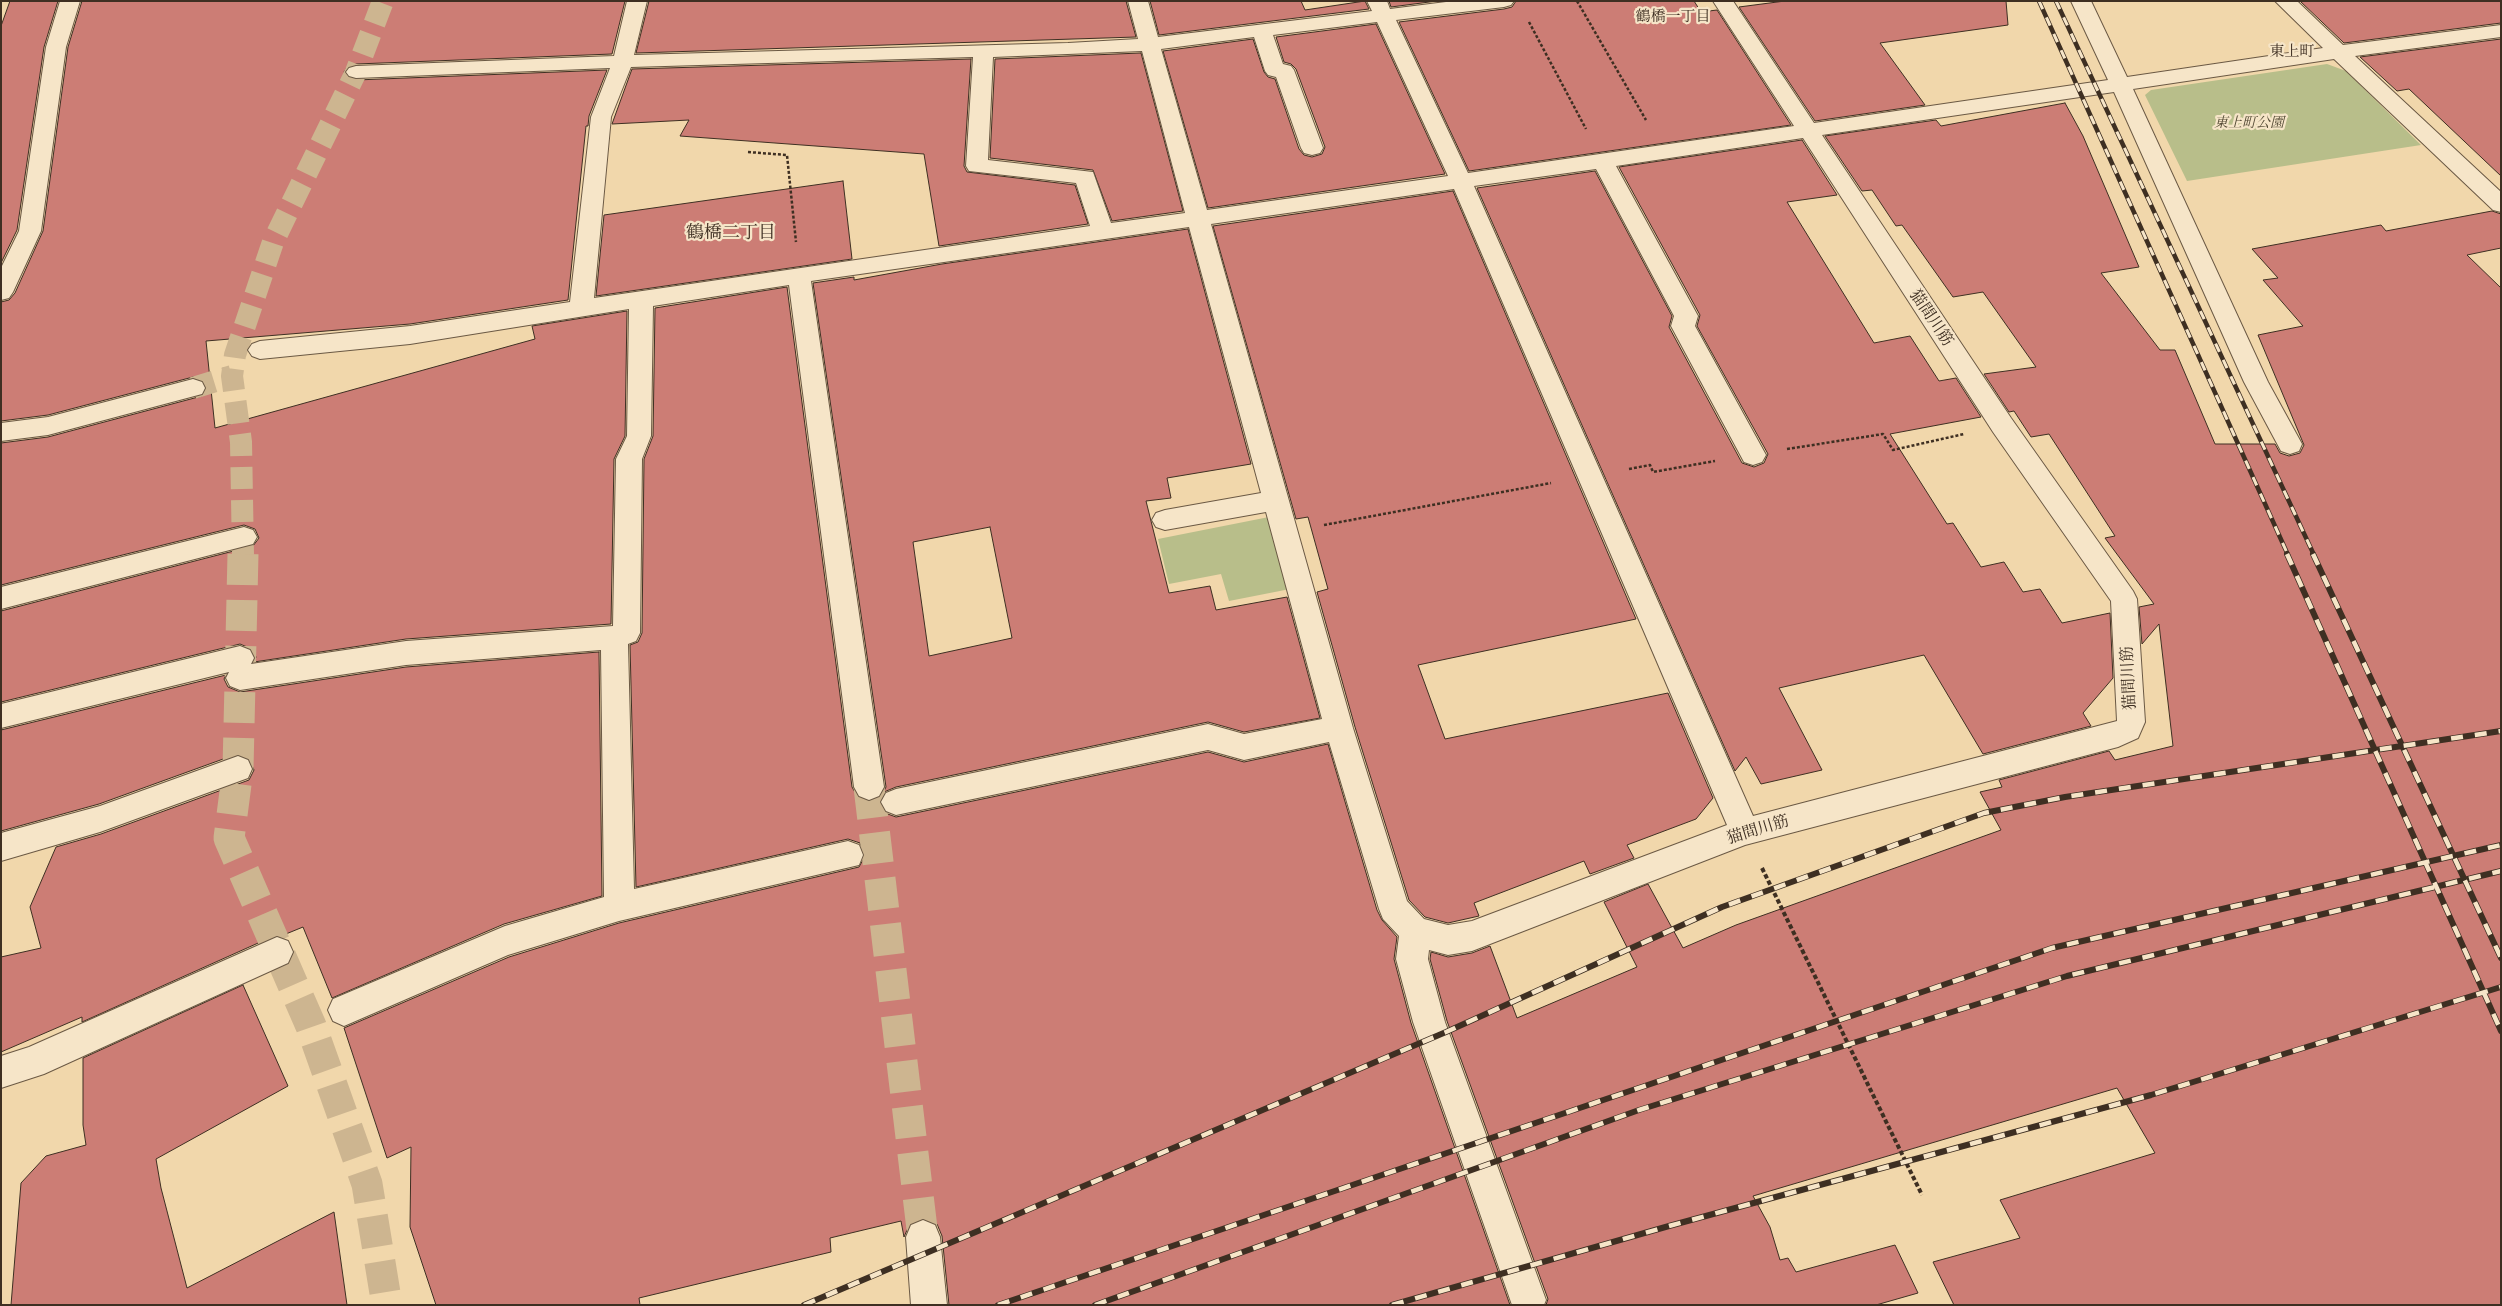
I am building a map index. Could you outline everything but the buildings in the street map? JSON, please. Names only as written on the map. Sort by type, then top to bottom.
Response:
[{"type":"street","points":[[1,292],[30,231],[56,47],[70,1]]},
{"type":"street","points":[[581,309],[601,117],[623,61],[637,1]]},
{"type":"street","points":[[1138,1],[1200,219],[1339,728],[1394,909],[1415,931],[1412,959],[1429,1022],[1528,1300]]},
{"type":"street","points":[[356,72],[623,61],[1068,49],[1150,44],[1260,30],[1380,8],[1504,1]]},
{"type":"street","name":"猫間川筋","points":[[1415,931],[1448,940],[1472,936],[1745,832],[2118,734],[2128,729],[2131,722],[2124,599],[2002,425],[1723,1]]},
{"type":"street","points":[[2081,1],[2156,158],[2256,382],[2290,444]]},
{"type":"street","points":[[2285,1],[2501,205]]},
{"type":"street","points":[[1380,8],[1461,181],[1588,476],[1745,832]]},
{"type":"street","points":[[1260,30],[1275,72],[1284,70],[1312,148]]},
{"type":"street","points":[[260,350],[410,335],[799,275],[1603,161],[1806,129],[2338,52],[2501,31]]},
{"type":"street","points":[[983,50],[977,166],[1085,177],[1103,233]]},
{"type":"street","points":[[1603,161],[1686,316],[1683,326],[1753,455]]},
{"type":"street","points":[[799,275],[868,788]]},
{"type":"street","points":[[1,716],[240,668],[614,637],[626,633],[629,459],[639,436],[641,300]]},
{"type":"street","points":[[1,432],[48,426],[193,388]]},
{"type":"street","points":[[1165,520],[1277,500]]},
{"type":"street","points":[[1,598],[244,537]]},
{"type":"street","points":[[614,637],[619,907]]},
{"type":"street","points":[[896,802],[1208,736],[1244,747],[1339,728]]},
{"type":"street","points":[[1,847],[100,819],[238,769]]},
{"type":"street","points":[[344,1010],[505,942],[619,907],[848,855]]},
{"type":"street","points":[[1,1072],[32,1062],[277,952]]},
{"type":"street","points":[[923,1237],[929,1305]]},
{"type":"path","points":[[1577,1],[1665,152]]},
{"type":"path","points":[[1527,18],[1603,161]]},
{"type":"path","points":[[748,152],[787,155],[799,275]]},
{"type":"path","points":[[1286,532],[1650,465],[1653,472],[1883,434],[1893,450],[2002,425]]},
{"type":"path","points":[[1765,875],[1922,1196]]},
{"type":"green space","name":"東上町公園","points":[[2327,64],[2346,71],[2421,145],[2187,181],[2145,95],[2151,90]]},
{"type":"green space","points":[[1269,517],[1290,589],[1229,601],[1221,574],[1169,584],[1158,539]]},
{"type":"tunnel","points":[[232,376],[235,355],[273,242],[356,72],[383,1]]},
{"type":"tunnel","points":[[193,388],[232,376]]},
{"type":"tunnel","points":[[232,376],[241,442],[243,554]]},
{"type":"tunnel","points":[[243,554],[238,769],[229,838],[311,1026],[367,1184],[387,1305]]},
{"type":"tunnel","points":[[869,787],[923,1237]]},
{"type":"railway","points":[[2039,1],[2288,555]]},
{"type":"railway","points":[[2056,1],[2314,555]]},
{"type":"railway","points":[[2287,554],[2375,750]]},
{"type":"railway","points":[[2313,554],[2402,746]]},
{"type":"railway","points":[[2402,746],[2501,731]]},
{"type":"railway","points":[[2375,750],[2402,746]]},
{"type":"railway","points":[[2402,746],[2453,856]]},
{"type":"railway","points":[[804,1305],[1446,1032],[1722,907],[1984,813],[2065,797],[2375,750]]},
{"type":"railway","points":[[2375,750],[2425,862]]},
{"type":"railway","points":[[2453,856],[2501,845]]},
{"type":"railway","points":[[2425,862],[2453,856]]},
{"type":"railway","points":[[2453,856],[2465,880]]},
{"type":"railway","points":[[998,1305],[2052,948],[2425,862]]},
{"type":"railway","points":[[2425,862],[2436,887]]},
{"type":"railway","points":[[2465,880],[2501,871]]},
{"type":"railway","points":[[2436,887],[2465,880]]},
{"type":"railway","points":[[2465,880],[2501,958]]},
{"type":"railway","points":[[1095,1305],[1639,1110],[2067,976],[2436,887]]},
{"type":"railway","points":[[2436,887],[2484,992]]},
{"type":"railway","points":[[2484,992],[2501,987]]},
{"type":"railway","points":[[1392,1305],[1669,1226],[2151,1095],[2484,992]]},
{"type":"railway","points":[[2484,992],[2501,1031]]},
{"type":"district","name":"鶴橋一丁目","points":[[1673,17]]},
{"type":"district","name":"東上町","points":[[2292,52]]},
{"type":"district","name":"鶴橋二丁目","points":[[731,233]]}]
